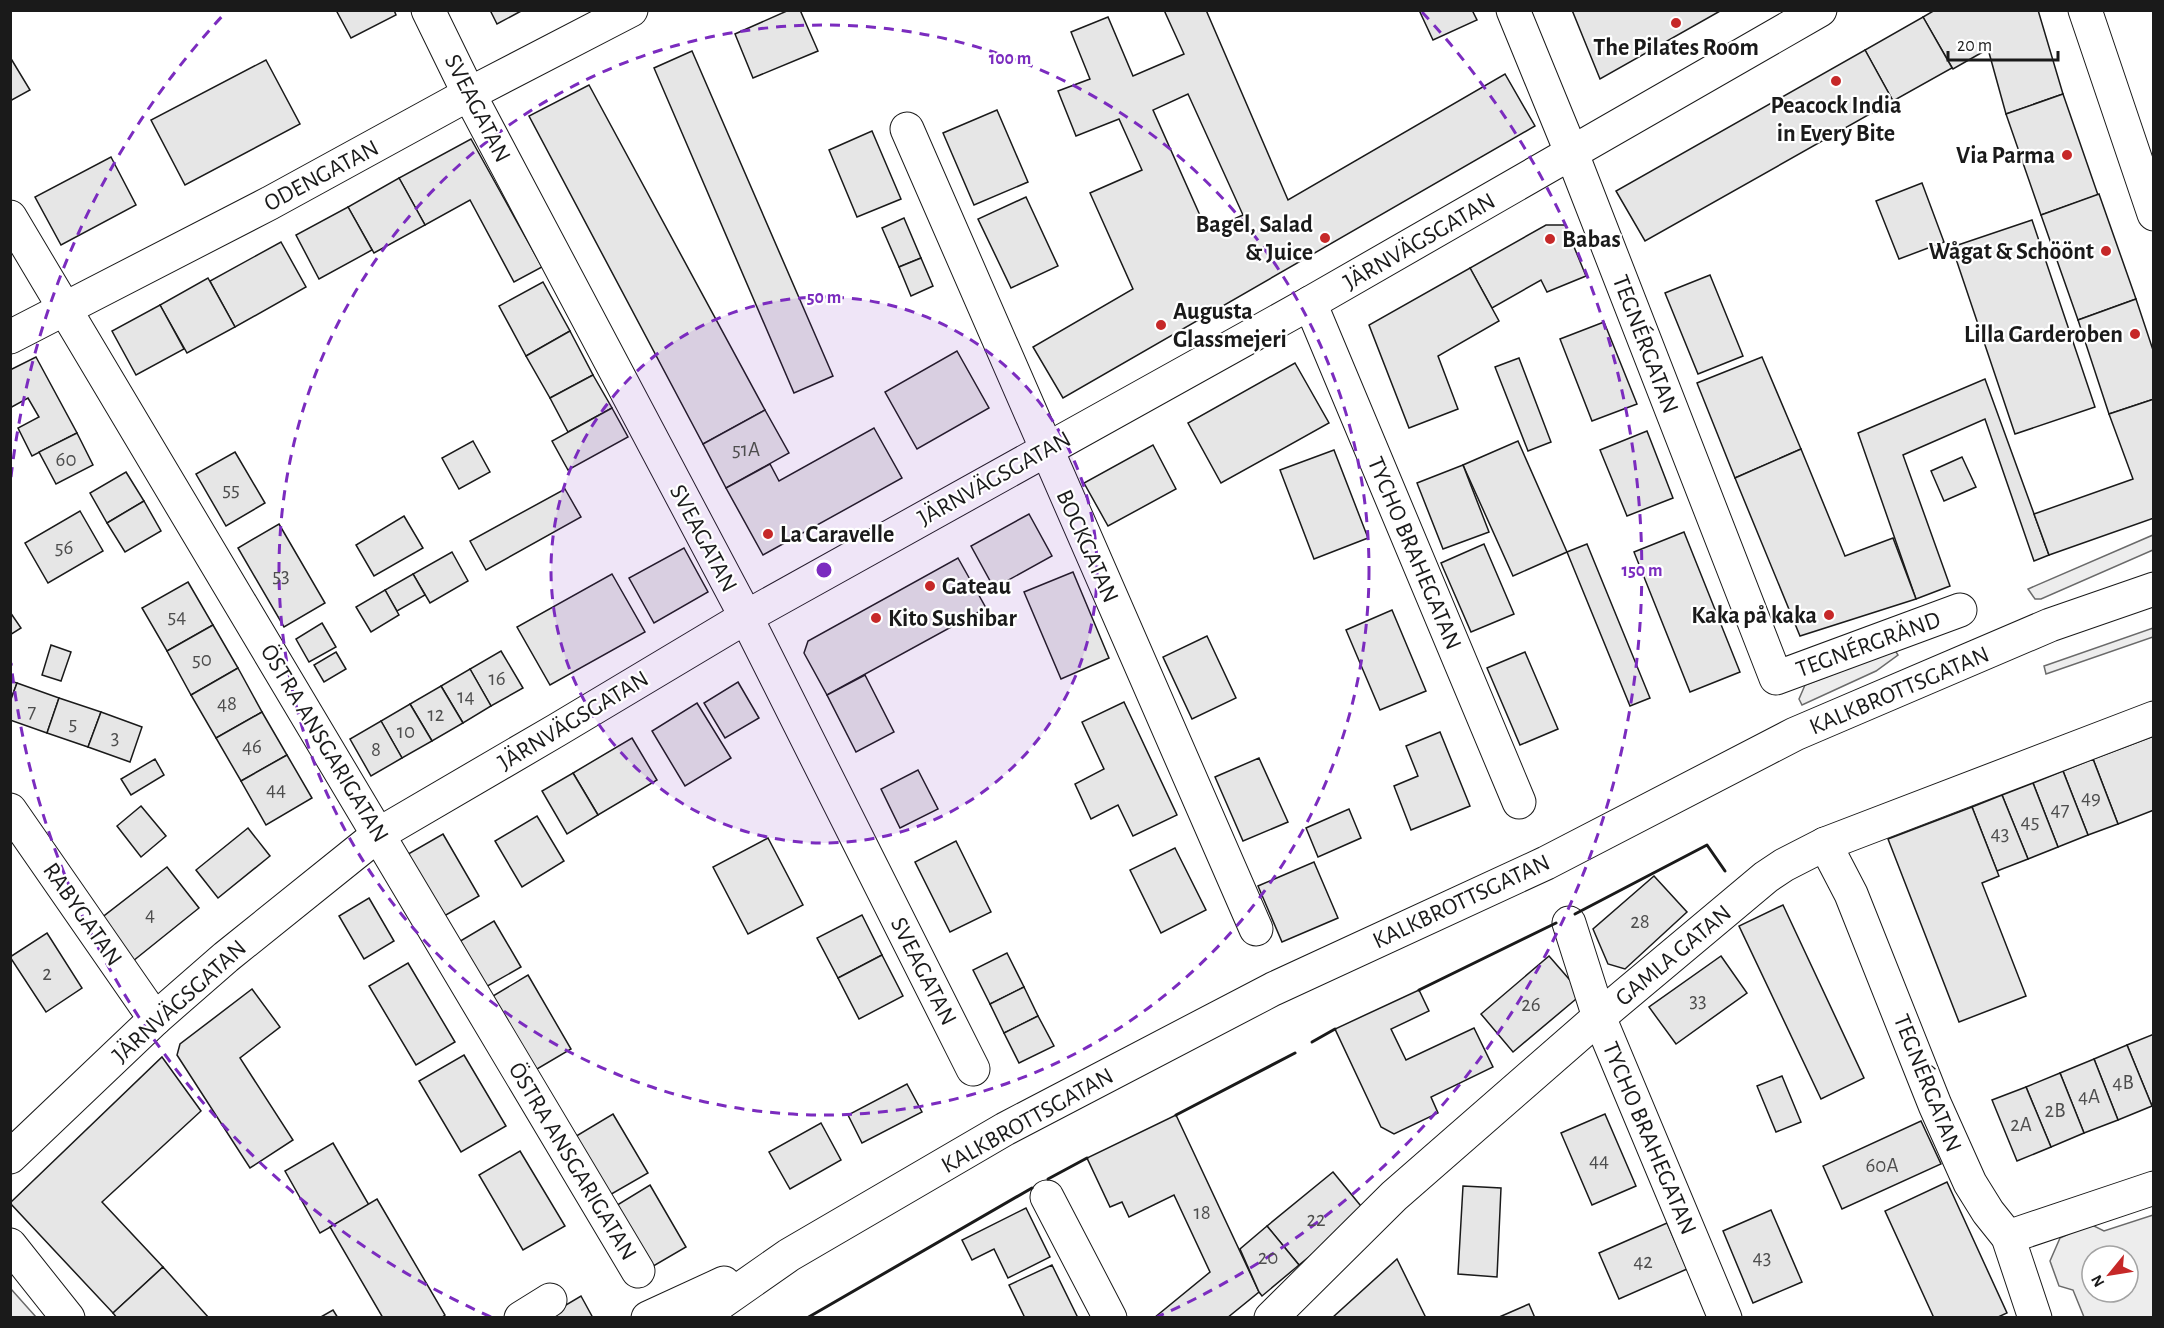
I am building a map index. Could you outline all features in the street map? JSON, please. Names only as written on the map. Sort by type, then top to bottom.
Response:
[{"type":"street","name":"SVEAGATAN","points":[[428,10],[469,94],[746,617],[973,1069]]},
{"type":"street","name":"ODENGATAN","points":[[10,337],[270,203],[469,94],[631,10]]},
{"type":"street","name":"TEGNÉRGATAN","points":[[1513,10],[1572,154],[1776,678]]},
{"type":"street","name":"JÄRNVÄGSGATAN","points":[[10,1157],[155,1019],[226,957],[379,834],[746,617],[1310,303],[1820,10]]},
{"type":"street","points":[[2085,10],[2146,165],[2154,214]]},
{"type":"street","name":"BOCKGATAN","points":[[907,129],[1256,929]]},
{"type":"street","name":"ÖSTRA ANSGARIGATAN","points":[[10,217],[638,1271]]},
{"type":"street","name":"TYCHO BRAHEGATAN","points":[[1310,303],[1520,802]]},
{"type":"street","name":"KALKBROTTSGATAN","points":[[699,1317],[789,1256],[1005,1130],[1273,989],[1546,863],[1795,734],[2050,625],[2154,589]]},
{"type":"street","name":"TEGNÉRGRÄND","points":[[1776,678],[1959,610]]},
{"type":"street","name":"GAMLA GATAN","points":[[1271,1317],[1394,1196],[1599,1017],[1766,877],[1825,844],[2154,718]]},
{"type":"street","name":"RABYGATAN","points":[[10,810],[155,1019]]},
{"type":"street","name":"TEGNÉRGATAN","points":[[1825,844],[1851,894],[1935,1105],[1970,1183],[1988,1212],[2008,1237],[2035,1317]]},
{"type":"street","name":"TYCHO BRAHEGATAN","points":[[1569,923],[1599,1017],[1725,1317]]},
{"type":"street","points":[[2008,1237],[2154,1188]]},
{"type":"street","points":[[1047,1197],[1110,1317]]},
{"type":"street","points":[[10,1245],[68,1317]]},
{"type":"street","name":"KALKBROTTSGATAN","points":[[648,1317],[789,1256]]},
{"type":"street","points":[[521,1317],[550,1300]]},
{"type":"shaded area","points":[[2153,535],[2153,550],[2041,599],[2035,599],[2028,589]]},
{"type":"shaded area","points":[[2153,628],[2153,637],[2046,674],[2044,666]]},
{"type":"shaded area","points":[[1893,647],[1898,655],[1876,671],[1802,705],[1799,699],[1805,685],[1865,662]]},
{"type":"shaded area","points":[[2153,1215],[2153,1317],[2084,1317],[2073,1290],[2059,1286],[2050,1261],[2060,1238],[2090,1224],[2104,1231]]},
{"type":"shaded area","points":[[11,1289],[36,1317],[11,1317]]},
{"type":"building","points":[[336,10],[394,10],[396,15],[351,38]]},
{"type":"building","points":[[490,10],[523,10],[497,24]]},
{"type":"building","points":[[789,10],[800,10],[818,51],[753,78],[735,34]]},
{"type":"building","points":[[1164,10],[1206,10],[1288,200],[1505,74],[1535,126],[1063,398],[1033,347],[1133,289],[1090,193],[1142,170],[1119,119],[1076,136],[1058,91],[1090,79],[1071,32],[1108,17],[1133,76],[1184,54]],"holes":[[[1188,94],[1243,215],[1207,231],[1153,110]]]},
{"type":"building","points":[[1419,10],[1472,10],[1477,20],[1433,40]]},
{"type":"building","points":[[1572,10],[1722,10],[1600,79]]},
{"type":"building","points":[[1935,10],[2038,10],[2063,94],[2006,114],[1988,49],[1953,69],[1923,17]]},
{"type":"building","points":[[1923,17],[1952,68],[1893,101],[1865,50]]},
{"type":"building","points":[[1865,50],[1893,101],[1645,241],[1616,191]]},
{"type":"building","points":[[692,51],[833,376],[794,393],[654,68]]},
{"type":"building","points":[[10,57],[30,90],[10,101]]},
{"type":"building","points":[[266,60],[300,124],[185,185],[151,120]]},
{"type":"building","points":[[589,85],[765,410],[703,444],[529,116]]},
{"type":"building","points":[[2063,94],[2098,195],[2041,215],[2006,114]]},
{"type":"building","points":[[997,110],[1028,182],[974,205],[943,133]]},
{"type":"building","points":[[872,131],[901,199],[857,217],[829,150]]},
{"type":"building","points":[[471,139],[542,267],[514,282],[470,200],[425,225],[399,178]]},
{"type":"building","points":[[111,157],[136,205],[61,245],[35,197]]},
{"type":"building","points":[[399,178],[425,225],[374,253],[348,207]]},
{"type":"building","points":[[1922,183],[1944,242],[1899,259],[1876,201]]},
{"type":"building","points":[[2099,194],[2136,299],[2078,320],[2041,215]]},
{"type":"building","points":[[1026,197],[1058,266],[1011,288],[978,219]]},
{"type":"building","points":[[348,207],[372,250],[319,279],[296,235]]},
{"type":"building","points":[[904,218],[921,258],[899,267],[882,228]]},
{"type":"building","points":[[2032,220],[2095,407],[2015,434],[1952,247]]},
{"type":"building","points":[[1546,225],[1565,225],[1586,276],[1547,292],[1541,280],[1492,308],[1470,268]]},
{"type":"building","points":[[281,242],[306,287],[235,327],[210,281]]},
{"type":"building","points":[[921,258],[933,286],[911,296],[899,267]]},
{"type":"building","points":[[1470,268],[1499,321],[1438,356],[1458,409],[1409,428],[1369,325]]},
{"type":"building","points":[[1710,275],[1743,356],[1698,374],[1665,293]]},
{"type":"building","points":[[208,278],[235,327],[187,353],[160,305]]},
{"type":"building","points":[[543,282],[570,331],[526,356],[499,306]]},
{"type":"building","points":[[2136,299],[2154,353],[2154,399],[2109,414],[2078,320]]},
{"type":"building","points":[[160,305],[184,349],[136,375],[112,331]]},
{"type":"building","points":[[1604,322],[1637,404],[1592,421],[1560,339]]},
{"type":"building","points":[[570,331],[593,375],[550,398],[526,356]]},
{"type":"building","points":[[957,351],[989,408],[917,449],[885,392]]},
{"type":"building","points":[[36,357],[77,433],[32,456],[18,428],[39,417],[28,398],[10,408],[10,370]]},
{"type":"building","points":[[1762,357],[1801,449],[1735,478],[1697,383]]},
{"type":"building","points":[[1519,358],[1551,442],[1528,451],[1495,367]]},
{"type":"building","points":[[1295,363],[1329,423],[1221,483],[1188,423]]},
{"type":"building","points":[[593,375],[612,408],[568,432],[550,398]]},
{"type":"building","points":[[1985,379],[2049,555],[2034,561],[1985,419],[1903,455],[1950,586],[1916,599],[1858,433]]},
{"type":"building","points":[[2154,399],[2154,518],[2049,555],[2034,514],[2133,479],[2109,414]]},
{"type":"building","points":[[612,408],[628,437],[568,470],[552,441]]},
{"type":"building","points":[[765,410],[789,453],[726,488],[703,444]]},
{"type":"building","points":[[874,428],[902,478],[763,555],[726,488],[770,464],[779,481]]},
{"type":"building","points":[[1647,431],[1673,498],[1627,516],[1600,450]]},
{"type":"building","points":[[77,433],[93,465],[56,484],[39,452]]},
{"type":"building","points":[[473,441],[490,472],[459,489],[442,458]]},
{"type":"building","points":[[1518,441],[1567,552],[1513,576],[1463,465]]},
{"type":"building","points":[[1153,445],[1176,489],[1108,526],[1084,483]]},
{"type":"building","points":[[1801,449],[1845,556],[1893,538],[1916,599],[1800,636],[1735,478]]},
{"type":"building","points":[[1334,450],[1368,538],[1314,559],[1280,470]]},
{"type":"building","points":[[235,452],[265,503],[226,526],[196,474]]},
{"type":"building","points":[[1962,457],[1976,487],[1944,501],[1931,471]]},
{"type":"building","points":[[1463,465],[1489,532],[1443,549],[1417,483]]},
{"type":"building","points":[[126,472],[144,501],[107,523],[90,493]]},
{"type":"building","points":[[565,489],[581,517],[486,570],[470,541]]},
{"type":"building","points":[[144,501],[161,531],[125,552],[107,523]]},
{"type":"building","points":[[80,511],[103,551],[48,583],[25,543]]},
{"type":"building","points":[[1029,514],[1052,556],[994,588],[971,546]]},
{"type":"building","points":[[404,516],[423,548],[374,576],[356,545]]},
{"type":"building","points":[[279,524],[325,603],[284,627],[238,548]]},
{"type":"building","points":[[1684,532],[1740,672],[1690,692],[1634,552]]},
{"type":"building","points":[[1484,544],[1514,614],[1471,632],[1441,563]]},
{"type":"building","points":[[1587,544],[1650,698],[1630,706],[1567,552]]},
{"type":"building","points":[[684,548],[708,592],[654,623],[629,578]]},
{"type":"building","points":[[452,552],[468,581],[430,603],[413,574]]},
{"type":"building","points":[[958,558],[986,608],[827,695],[804,653],[808,641]]},
{"type":"building","points":[[1073,572],[1109,658],[1061,679],[1024,592]]},
{"type":"building","points":[[413,574],[425,595],[397,611],[385,590]]},
{"type":"building","points":[[612,574],[645,632],[550,685],[517,627]]},
{"type":"building","points":[[188,582],[213,625],[167,651],[142,608]]},
{"type":"building","points":[[385,590],[399,615],[371,632],[356,607]]},
{"type":"building","points":[[1392,610],[1426,691],[1380,710],[1346,630]]},
{"type":"building","points":[[10,612],[21,628],[10,635]]},
{"type":"building","points":[[322,623],[336,647],[309,662],[296,639]]},
{"type":"building","points":[[213,625],[238,668],[191,695],[167,651]]},
{"type":"building","points":[[1207,636],[1236,698],[1192,719],[1163,657]]},
{"type":"building","points":[[51,645],[71,652],[61,681],[42,675]]},
{"type":"building","points":[[501,651],[523,688],[491,706],[470,669]]},
{"type":"building","points":[[336,652],[346,669],[324,682],[314,665]]},
{"type":"building","points":[[1525,652],[1558,729],[1520,745],[1487,668]]},
{"type":"building","points":[[238,668],[262,712],[216,738],[191,695]]},
{"type":"building","points":[[470,669],[491,706],[463,723],[441,686]]},
{"type":"building","points":[[865,675],[894,732],[856,752],[827,695]]},
{"type":"building","points":[[10,681],[17,683],[10,702]]},
{"type":"building","points":[[738,682],[759,718],[725,738],[704,703]]},
{"type":"building","points":[[17,683],[59,698],[47,733],[10,720],[10,702]]},
{"type":"building","points":[[441,686],[463,723],[432,741],[410,704]]},
{"type":"building","points":[[59,698],[101,712],[88,747],[47,733]]},
{"type":"building","points":[[1124,702],[1177,815],[1133,836],[1118,805],[1091,819],[1075,784],[1104,769],[1082,722]]},
{"type":"building","points":[[697,703],[731,758],[685,786],[652,731]]},
{"type":"building","points":[[410,704],[432,741],[402,758],[381,721]]},
{"type":"building","points":[[101,712],[142,727],[130,762],[88,747]]},
{"type":"building","points":[[262,712],[287,755],[241,781],[216,738]]},
{"type":"building","points":[[381,721],[402,758],[371,776],[350,739]]},
{"type":"building","points":[[1440,732],[1470,806],[1411,830],[1394,786],[1418,776],[1406,746]]},
{"type":"building","points":[[2154,736],[2154,810],[2118,824],[2093,759]]},
{"type":"building","points":[[632,738],[657,780],[598,815],[573,773]]},
{"type":"building","points":[[287,755],[312,798],[266,825],[241,781]]},
{"type":"building","points":[[1259,758],[1288,822],[1243,841],[1215,777]]},
{"type":"building","points":[[155,759],[164,775],[131,795],[121,779]]},
{"type":"building","points":[[2093,759],[2118,824],[2088,835],[2063,771]]},
{"type":"building","points":[[918,770],[938,809],[900,828],[881,789]]},
{"type":"building","points":[[2063,771],[2088,835],[2058,847],[2033,783]]},
{"type":"building","points":[[573,773],[598,815],[567,834],[542,791]]},
{"type":"building","points":[[2033,783],[2058,847],[2028,859],[2002,795]]},
{"type":"building","points":[[2002,795],[2028,859],[1997,871],[1972,807]]},
{"type":"building","points":[[141,806],[166,836],[141,857],[117,826]]},
{"type":"building","points":[[1972,807],[1999,876],[1982,883],[2026,996],[1959,1022],[1888,839]]},
{"type":"building","points":[[1349,809],[1361,838],[1318,857],[1306,828]]},
{"type":"building","points":[[537,816],[564,861],[522,887],[495,841]]},
{"type":"building","points":[[248,828],[270,856],[218,898],[196,870]]},
{"type":"building","points":[[443,834],[479,896],[439,919],[403,857]]},
{"type":"building","points":[[768,838],[803,905],[748,934],[713,867]]},
{"type":"building","points":[[956,841],[991,912],[950,932],[915,862]]},
{"type":"building","points":[[1175,848],[1206,910],[1161,933],[1130,870]]},
{"type":"building","points":[[1314,862],[1338,918],[1282,942],[1258,886]]},
{"type":"building","points":[[167,867],[199,908],[133,961],[100,919]]},
{"type":"building","points":[[1654,876],[1687,912],[1625,969],[1608,964],[1593,929]]},
{"type":"building","points":[[369,898],[394,941],[364,959],[339,916]]},
{"type":"building","points":[[1783,905],[1864,1078],[1821,1099],[1739,926]]},
{"type":"building","points":[[862,915],[882,955],[838,978],[817,938]]},
{"type":"building","points":[[494,921],[521,967],[484,988],[457,943]]},
{"type":"building","points":[[47,933],[82,988],[46,1012],[10,957]]},
{"type":"building","points":[[1007,953],[1024,987],[990,1004],[973,970]]},
{"type":"building","points":[[882,955],[903,996],[859,1019],[838,978]]},
{"type":"building","points":[[1549,956],[1582,994],[1513,1052],[1481,1014]]},
{"type":"building","points":[[1721,956],[1747,993],[1676,1044],[1649,1007]]},
{"type":"building","points":[[408,963],[455,1042],[416,1065],[369,986]]},
{"type":"building","points":[[528,975],[571,1049],[532,1072],[488,999]]},
{"type":"building","points":[[1024,987],[1038,1016],[1004,1033],[990,1004]]},
{"type":"building","points":[[252,989],[280,1027],[240,1058],[293,1140],[250,1168],[177,1055],[180,1044]]},
{"type":"building","points":[[1419,990],[1429,1011],[1391,1029],[1406,1060],[1474,1028],[1493,1067],[1431,1097],[1438,1113],[1394,1134],[1381,1127],[1335,1029]]},
{"type":"building","points":[[1038,1016],[1054,1046],[1019,1063],[1004,1033]]},
{"type":"building","points":[[2154,1034],[2154,1105],[2152,1106],[2127,1045]]},
{"type":"building","points":[[2127,1045],[2152,1106],[2118,1120],[2094,1059]]},
{"type":"building","points":[[464,1055],[506,1126],[461,1152],[419,1081]]},
{"type":"building","points":[[162,1057],[201,1111],[102,1202],[163,1267],[113,1313],[10,1203]]},
{"type":"building","points":[[2094,1059],[2118,1120],[2084,1133],[2060,1073]]},
{"type":"building","points":[[2060,1073],[2084,1133],[2051,1147],[2026,1087]]},
{"type":"building","points":[[1782,1076],[1801,1122],[1776,1132],[1757,1086]]},
{"type":"building","points":[[907,1084],[922,1112],[862,1143],[848,1115]]},
{"type":"building","points":[[2026,1087],[2051,1147],[2017,1161],[1992,1100]]},
{"type":"building","points":[[613,1114],[648,1173],[608,1196],[573,1138]]},
{"type":"building","points":[[1605,1114],[1636,1186],[1592,1205],[1561,1133]]},
{"type":"building","points":[[1176,1115],[1259,1292],[1227,1318],[1154,1318],[1210,1272],[1174,1195],[1129,1217],[1122,1202],[1110,1207],[1087,1158]]},
{"type":"building","points":[[1921,1121],[1941,1164],[1842,1209],[1823,1166]]},
{"type":"building","points":[[821,1123],[841,1160],[790,1189],[769,1152]]},
{"type":"building","points":[[333,1143],[369,1205],[320,1233],[285,1171]]},
{"type":"building","points":[[520,1151],[565,1226],[523,1250],[479,1175]]},
{"type":"building","points":[[1333,1172],[1365,1211],[1299,1265],[1267,1226]]},
{"type":"building","points":[[1947,1182],[2007,1313],[1996,1318],[1934,1318],[1885,1211]]},
{"type":"building","points":[[650,1185],[686,1247],[650,1268],[614,1207]]},
{"type":"building","points":[[1463,1186],[1501,1188],[1497,1277],[1458,1274]]},
{"type":"building","points":[[377,1199],[445,1315],[441,1318],[383,1318],[330,1227]]},
{"type":"building","points":[[1026,1208],[1050,1257],[1008,1278],[994,1249],[972,1260],[962,1240]]},
{"type":"building","points":[[1771,1210],[1802,1282],[1753,1303],[1723,1231]]},
{"type":"building","points":[[1667,1223],[1687,1269],[1619,1299],[1599,1253]]},
{"type":"building","points":[[1267,1226],[1299,1265],[1262,1296],[1240,1249]]},
{"type":"building","points":[[1397,1259],[1426,1318],[1332,1318]]},
{"type":"building","points":[[1052,1265],[1078,1318],[1025,1318],[1009,1285]]},
{"type":"building","points":[[163,1267],[209,1318],[117,1318],[113,1313]]},
{"type":"building","points":[[581,1296],[593,1318],[544,1318]]},
{"type":"building","points":[[1529,1304],[1535,1318],[1497,1318]]},
{"type":"building","points":[[333,1310],[338,1318],[319,1318]]},
{"type":"wall","points":[[1575,914],[1707,845],[1725,871]]},
{"type":"wall","points":[[1419,990],[1556,923]]},
{"type":"wall","points":[[1312,1042],[1335,1029]]},
{"type":"wall","points":[[1176,1115],[1295,1053]]},
{"type":"wall","points":[[1048,1179],[1087,1158]]},
{"type":"wall","points":[[807,1318],[1032,1188]]},
{"type":"place","name":"The Pilates Room","points":[[1676,23]]},
{"type":"place","name":"Peacock India in Every Bite","points":[[1836,81]]},
{"type":"place","name":"Via Parma","points":[[2067,155]]},
{"type":"place","name":"Bagel, Salad & Juice","points":[[1325,238]]},
{"type":"place","name":"Babas","points":[[1550,239]]},
{"type":"place","name":"Wågat & Schöönt","points":[[2106,251]]},
{"type":"place","name":"Augusta Glassmejeri","points":[[1161,325]]},
{"type":"place","name":"Lilla Garderoben","points":[[2135,334]]},
{"type":"place","name":"La Caravelle","points":[[768,534]]},
{"type":"place","name":"Gateau","points":[[930,586]]},
{"type":"place","name":"Kaka på kaka","points":[[1829,615]]},
{"type":"place","name":"Kito Sushibar","points":[[876,618]]}]
